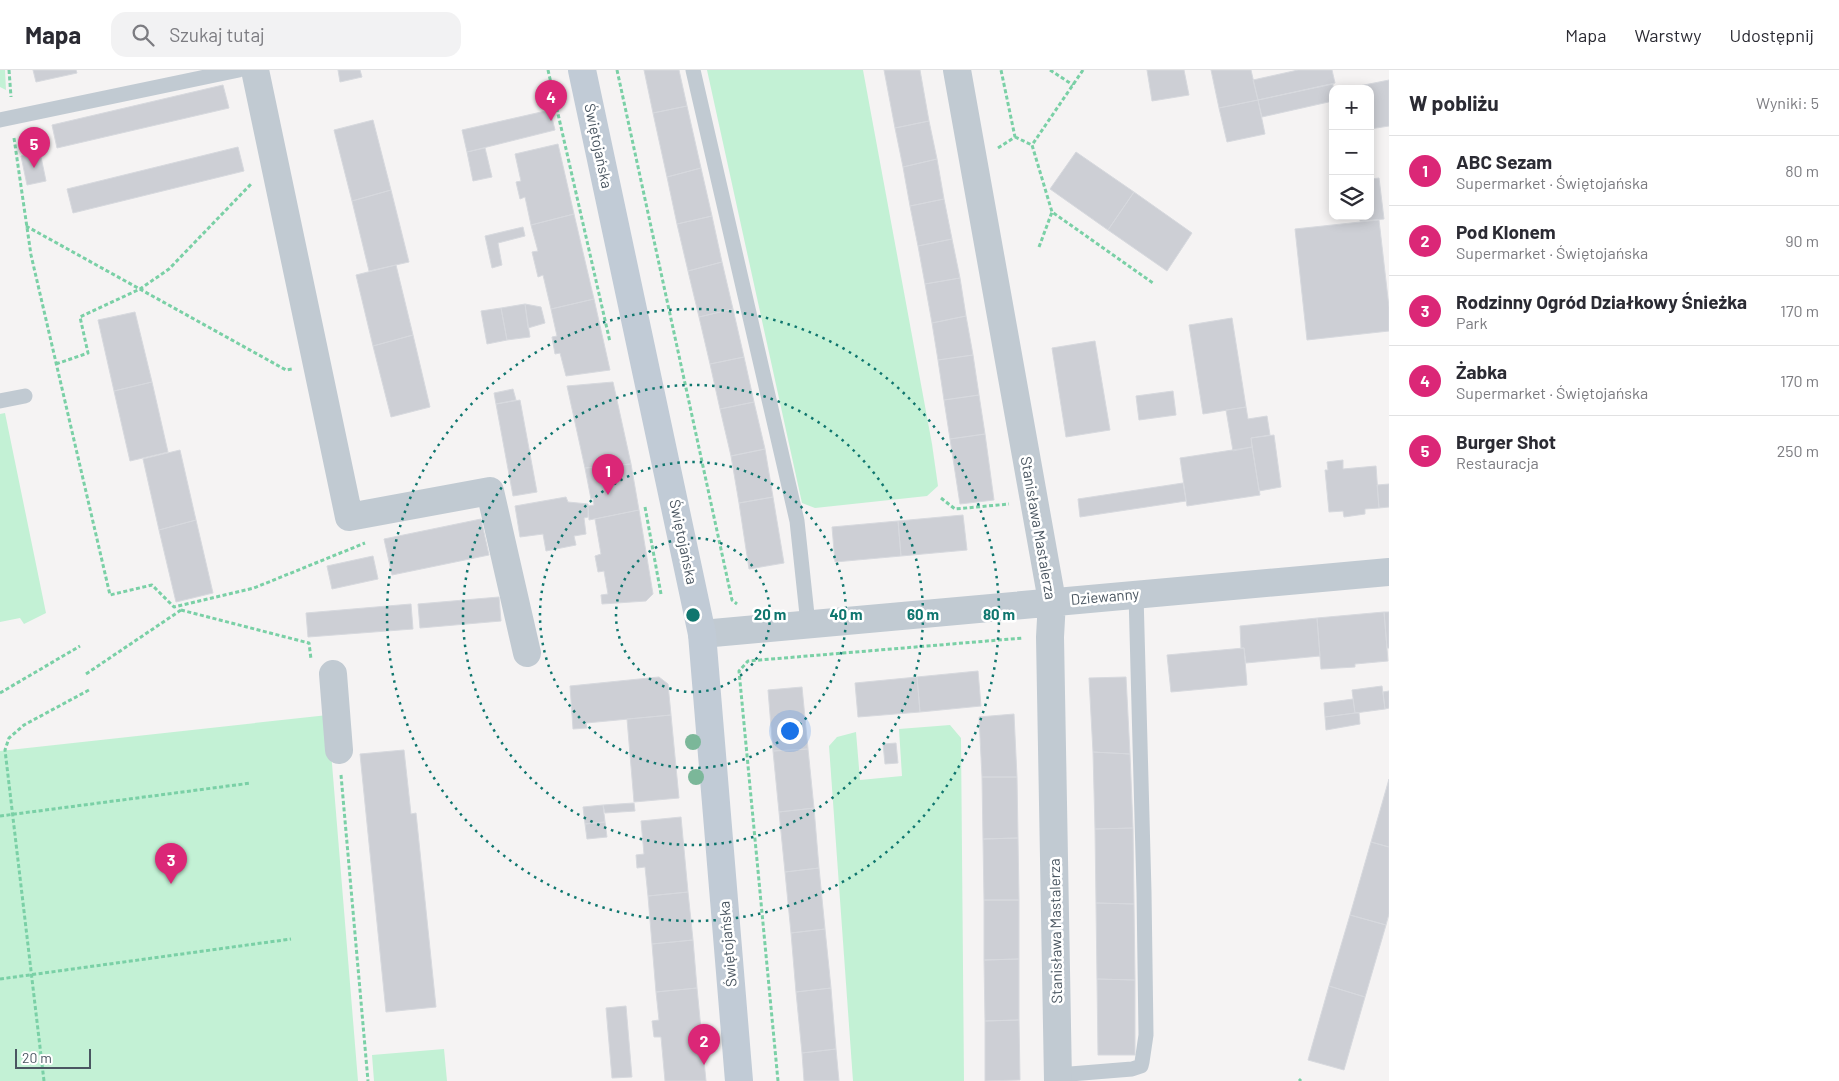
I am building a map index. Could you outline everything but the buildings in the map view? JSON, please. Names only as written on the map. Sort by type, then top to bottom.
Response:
[{"type":"street","points":[[255,70],[349,517],[490,491],[527,653]]},
{"type":"street","name":"Świętojańska","points":[[582,70],[702,634],[739,1081]]},
{"type":"street","name":"Stanisława Mastalerza","points":[[957,70],[1052,601],[1050,637],[1058,1078]]},
{"type":"street","name":"Dziewanny","points":[[702,634],[1389,572]]},
{"type":"street","points":[[322,671],[339,750]]},
{"type":"lane","points":[[6,119],[239,70]]},
{"type":"lane","points":[[693,70],[797,521],[808,624]]},
{"type":"lane","points":[[0,401],[25,396]]},
{"type":"lane","points":[[1058,1078],[1132,1069],[1141,1066],[1142,1062],[1146,1035],[1136,594]]},
{"type":"path","points":[[8,70],[6,119],[26,226],[110,595],[152,585],[174,607],[254,588],[373,540]]},
{"type":"path","points":[[548,70],[612,351]]},
{"type":"path","points":[[617,70],[732,600],[740,606]]},
{"type":"path","points":[[1002,70],[1015,137]]},
{"type":"path","points":[[1050,70],[1073,85]]},
{"type":"path","points":[[1032,146],[1083,70]]},
{"type":"path","points":[[1015,137],[1032,146],[1052,212],[1039,247]]},
{"type":"path","points":[[995,150],[1015,137]]},
{"type":"path","points":[[56,364],[88,354],[80,317],[140,289],[169,269],[266,170],[276,166]]},
{"type":"path","points":[[1052,212],[1153,283]]},
{"type":"path","points":[[26,226],[286,370],[317,365]]},
{"type":"path","points":[[941,498],[955,509],[1010,504]]},
{"type":"path","points":[[644,500],[661,594]]},
{"type":"path","points":[[180,605],[181,610]]},
{"type":"path","points":[[86,674],[181,610],[309,643],[322,671]]},
{"type":"path","points":[[778,1081],[739,671],[748,661],[1031,638]]},
{"type":"path","points":[[0,693],[80,646]]},
{"type":"path","points":[[44,1081],[5,750],[9,738],[24,725],[89,690]]},
{"type":"path","points":[[339,750],[368,1081]]},
{"type":"path","points":[[0,816],[252,783]]},
{"type":"path","points":[[0,979],[291,940]]},
{"type":"green space","points":[[0,70],[5,70],[6,90],[0,87]]},
{"type":"green space","points":[[707,70],[863,70],[932,444],[938,486],[927,496],[815,508],[802,503]]},
{"type":"green space","points":[[5,413],[46,613],[24,624],[20,618],[0,622],[0,414]]},
{"type":"green space","points":[[328,715],[358,1081],[0,1081],[0,751]]},
{"type":"green space","points":[[950,725],[961,738],[964,1081],[853,1081],[829,746],[837,737],[856,732],[860,780],[902,776],[899,729]]},
{"type":"green space","points":[[444,1049],[447,1081],[374,1081],[372,1055]]},
{"type":"place","name":"Żabka","points":[[551,121]]},
{"type":"place","name":"Burger Shot","points":[[34,168]]},
{"type":"place","name":"ABC Sezam","points":[[608,495]]},
{"type":"place","name":"Rodzinny Ogród Działkowy Śnieżka","points":[[171,884]]},
{"type":"place","name":"Pod Klonem","points":[[704,1065]]}]
